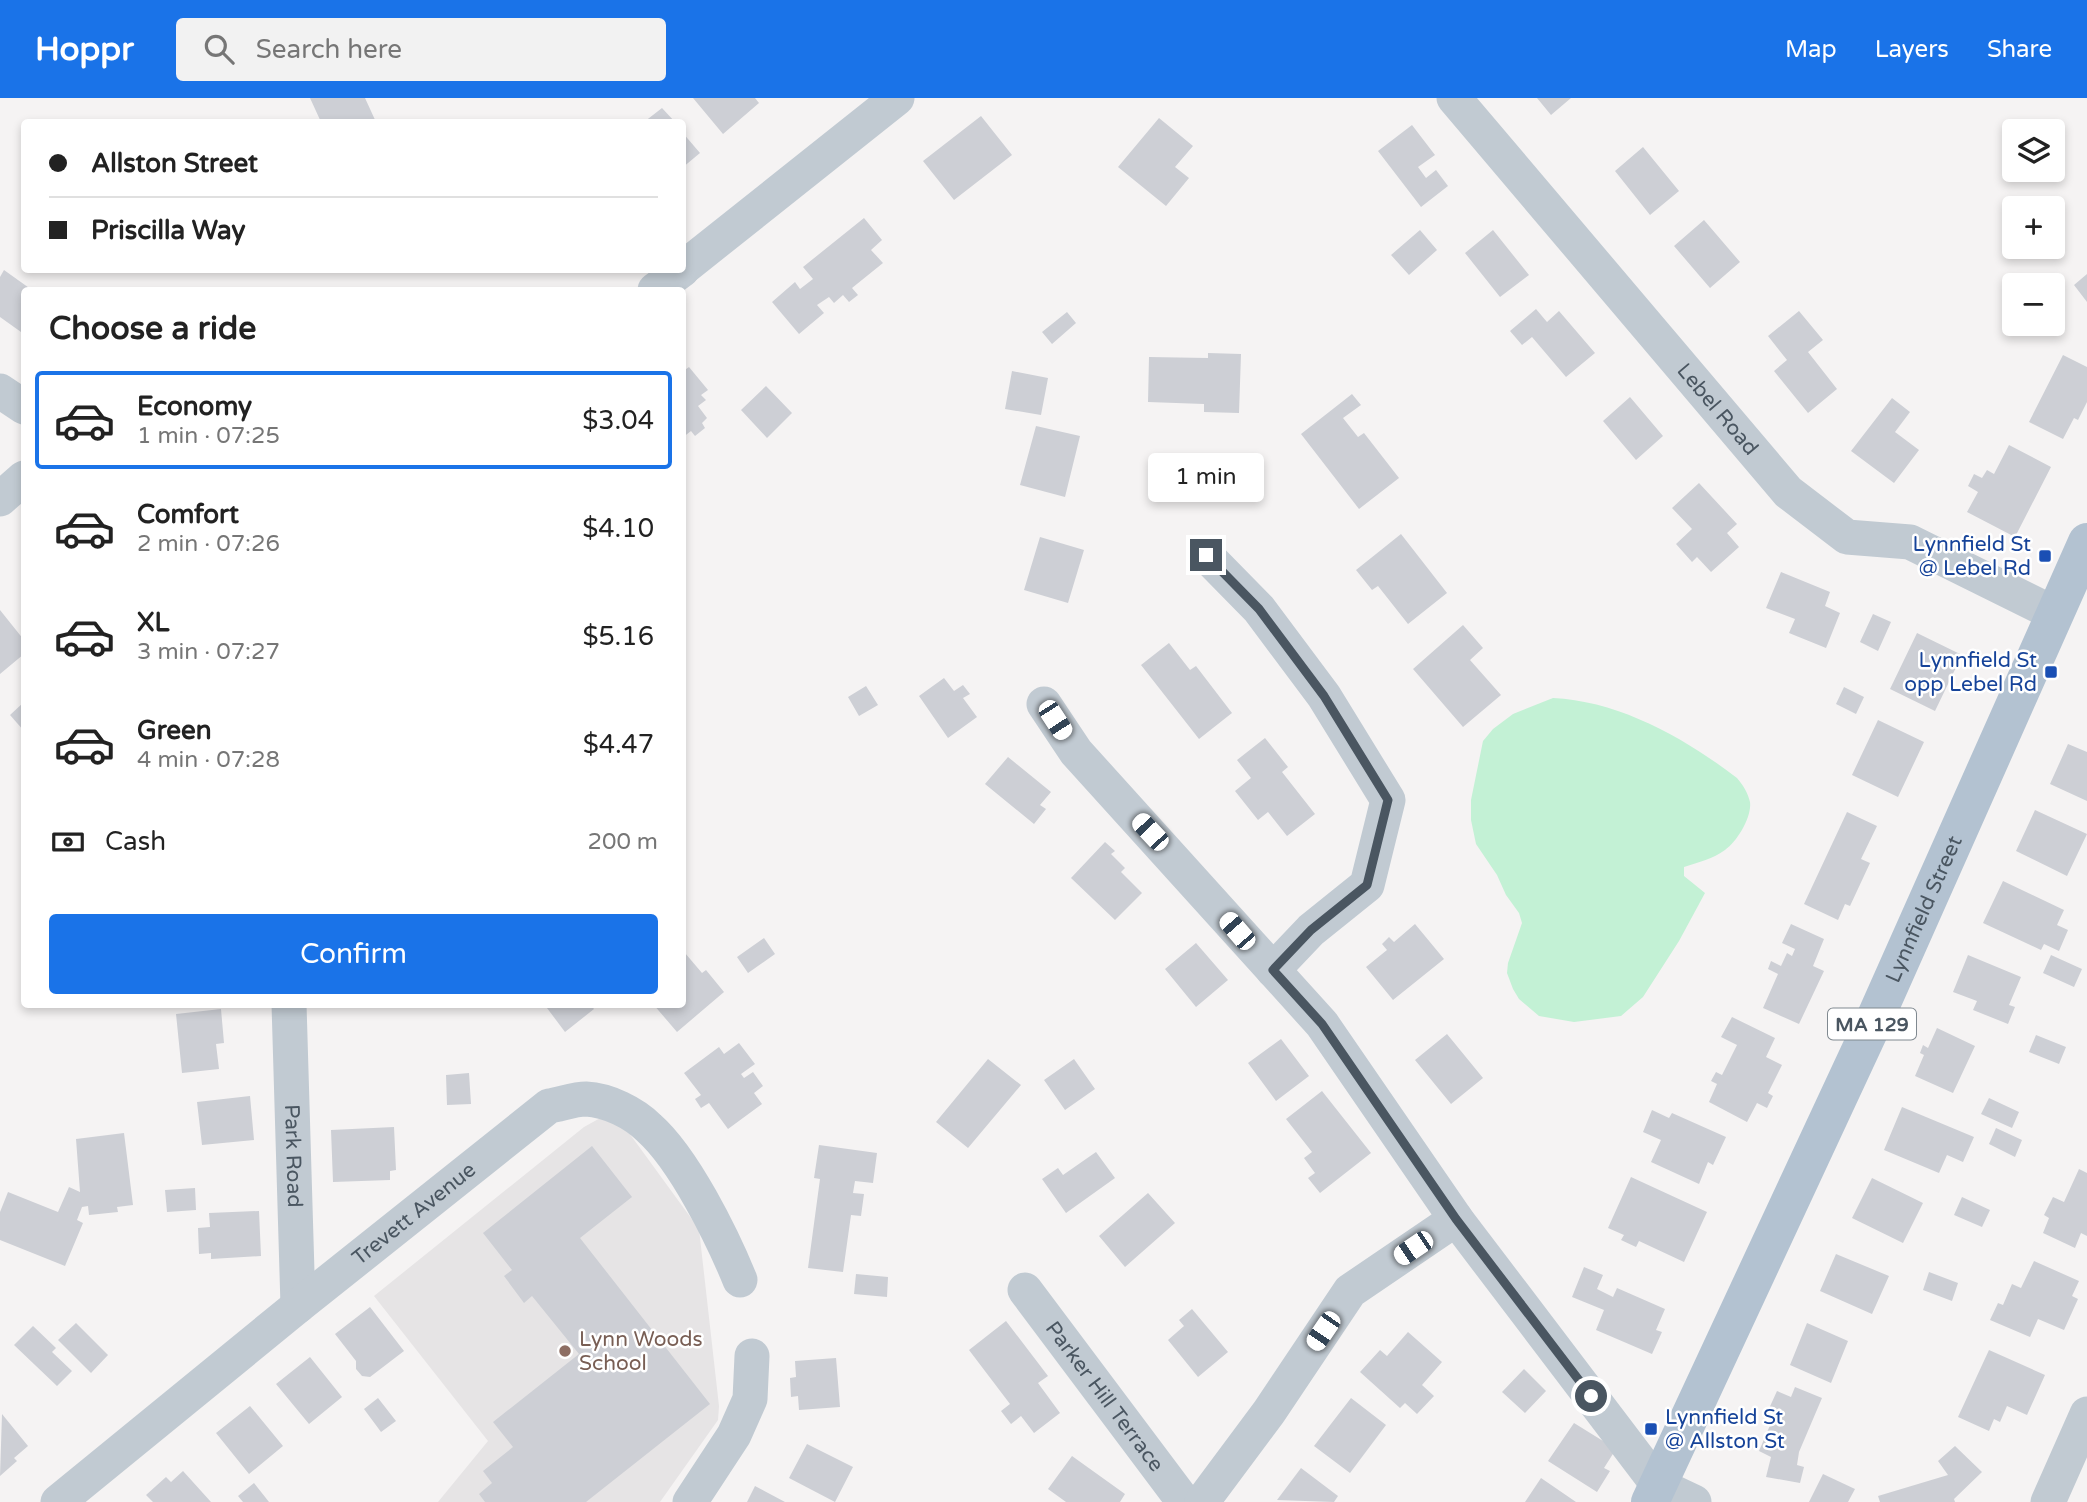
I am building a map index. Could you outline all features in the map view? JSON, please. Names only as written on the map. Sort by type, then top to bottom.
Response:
[{"type":"main road","name":"Lynnfield Street","points":[[1654,1494],[1872,1023],[2087,542]]},
{"type":"street","points":[[686,266],[897,98]]},
{"type":"street","name":"Lebel Road","points":[[1454,98],[1788,492],[1847,537],[1910,542],[2055,614]]},
{"type":"street","points":[[659,287],[677,273]]},
{"type":"street","points":[[0,391],[21,405]]},
{"type":"street","points":[[0,499],[21,481]]},
{"type":"street","points":[[1206,555],[1259,609],[1324,696],[1388,800],[1367,885],[1311,930],[1273,970]]},
{"type":"street","points":[[1044,704],[1076,752],[1322,1024],[1456,1219],[1654,1494],[1694,1502]]},
{"type":"street","name":"Park Road","points":[[289,1008],[298,1306]]},
{"type":"street","name":"Trevett Avenue","points":[[58,1502],[549,1106],[586,1099],[619,1107],[649,1127],[675,1158],[725,1245],[740,1280]]},
{"type":"street","points":[[1202,1502],[1269,1412],[1350,1291],[1456,1219]]},
{"type":"street","name":"Parker Hill Terrace","points":[[1025,1290],[1184,1502]]},
{"type":"street","points":[[690,1502],[734,1435],[750,1399],[752,1356]]},
{"type":"street","points":[[2048,1502],[2087,1414]]},
{"type":"shaded area","name":"Lynn Woods School","points":[[602,1117],[624,1126],[699,1229],[719,1406],[718,1420],[660,1502],[438,1502],[488,1441],[374,1296],[584,1127]]},
{"type":"green space","points":[[1553,698],[1602,706],[1627,714],[1673,736],[1737,778],[1750,802],[1746,822],[1730,846],[1711,858],[1684,867],[1684,876],[1705,893],[1679,941],[1643,997],[1621,1016],[1574,1022],[1539,1016],[1519,999],[1507,973],[1522,923],[1497,875],[1476,844],[1471,820],[1471,800],[1483,741],[1493,729],[1513,714]]},
{"type":"building","points":[[310,98],[365,98],[375,119],[320,119]]},
{"type":"building","points":[[693,98],[755,98],[759,103],[723,134]]},
{"type":"building","points":[[1537,98],[1571,98],[1551,115]]},
{"type":"building","points":[[662,108],[672,119],[648,119]]},
{"type":"building","points":[[981,116],[1012,155],[954,200],[923,161]]},
{"type":"building","points":[[1159,118],[1193,146],[1175,167],[1189,178],[1166,206],[1118,167]]},
{"type":"building","points":[[1412,125],[1435,155],[1418,167],[1426,178],[1436,170],[1448,186],[1421,207],[1378,151]]},
{"type":"building","points":[[686,137],[700,153],[686,165]]},
{"type":"building","points":[[1643,147],[1679,191],[1650,215],[1615,171]]},
{"type":"building","points":[[864,218],[882,240],[871,250],[883,263],[852,288],[858,295],[849,302],[843,295],[834,303],[829,297],[817,305],[824,313],[799,334],[772,302],[795,282],[800,289],[813,279],[803,267]]},
{"type":"building","points":[[1704,220],[1740,262],[1710,288],[1674,246]]},
{"type":"building","points":[[1420,230],[1437,250],[1409,275],[1391,255]]},
{"type":"building","points":[[1493,230],[1529,275],[1500,297],[1465,253]]},
{"type":"building","points":[[4,270],[28,287],[21,287],[21,332],[0,317],[0,277]]},
{"type":"building","points":[[2087,274],[2087,302],[2074,285]]},
{"type":"building","points":[[1536,309],[1547,322],[1559,311],[1595,353],[1566,377],[1532,337],[1522,345],[1510,331]]},
{"type":"building","points":[[1799,311],[1823,340],[1808,352],[1837,389],[1808,413],[1774,371],[1787,360],[1768,336]]},
{"type":"building","points":[[1067,312],[1076,323],[1052,344],[1042,332]]},
{"type":"building","points":[[1208,353],[1241,354],[1239,413],[1204,412],[1204,404],[1148,402],[1149,357],[1208,358]]},
{"type":"building","points":[[2063,355],[2087,367],[2087,402],[2078,420],[2074,418],[2063,439],[2029,422]]},
{"type":"building","points":[[689,367],[708,390],[701,395],[706,400],[698,406],[707,418],[702,423],[705,428],[695,436],[691,431],[686,435],[686,369]]},
{"type":"building","points":[[1012,371],[1048,378],[1041,415],[1005,409]]},
{"type":"building","points":[[766,386],[792,413],[767,438],[741,410]]},
{"type":"building","points":[[1352,394],[1361,405],[1343,418],[1358,437],[1364,433],[1399,478],[1359,509],[1301,434]]},
{"type":"building","points":[[1630,397],[1663,436],[1636,460],[1603,421]]},
{"type":"building","points":[[1892,398],[1910,412],[1895,432],[1919,450],[1894,483],[1851,451]]},
{"type":"building","points":[[1036,426],[1080,436],[1065,497],[1020,485]]},
{"type":"building","points":[[2009,445],[2051,467],[2015,537],[1967,512],[1978,492],[1968,486],[1974,474],[1982,478],[1987,470],[1994,474]]},
{"type":"building","points":[[1699,483],[1737,524],[1727,533],[1739,547],[1711,572],[1697,557],[1692,562],[1676,544],[1692,529],[1672,508]]},
{"type":"building","points":[[1401,534],[1447,593],[1408,624],[1378,586],[1372,590],[1356,570]]},
{"type":"building","points":[[1040,537],[1084,550],[1068,603],[1024,590]]},
{"type":"building","points":[[1781,572],[1830,592],[1825,606],[1840,613],[1826,648],[1789,633],[1795,619],[1766,608]]},
{"type":"building","points":[[0,610],[21,636],[21,656],[0,674]]},
{"type":"building","points":[[1873,614],[1891,622],[1878,651],[1860,642]]},
{"type":"building","points":[[1463,625],[1483,648],[1470,660],[1501,695],[1463,727],[1413,669]]},
{"type":"building","points":[[1917,633],[1962,655],[1935,711],[1890,689]]},
{"type":"building","points":[[1169,643],[1190,670],[1196,666],[1232,713],[1199,739],[1141,665]]},
{"type":"building","points":[[944,678],[954,691],[963,685],[970,694],[963,698],[977,717],[948,738],[919,696]]},
{"type":"building","points":[[866,686],[878,705],[859,716],[848,697]]},
{"type":"building","points":[[1844,687],[1864,697],[1856,714],[1836,704]]},
{"type":"building","points":[[21,705],[21,728],[10,715]]},
{"type":"building","points":[[1878,720],[1924,742],[1898,797],[1852,775]]},
{"type":"building","points":[[1265,738],[1288,767],[1282,772],[1315,814],[1287,836],[1268,812],[1258,820],[1235,791],[1251,778],[1237,760]]},
{"type":"building","points":[[2068,744],[2087,752],[2087,801],[2050,784]]},
{"type":"building","points":[[1008,757],[1051,792],[1040,805],[1046,809],[1034,824],[985,784]]},
{"type":"building","points":[[2035,810],[2087,834],[2067,876],[2016,851]]},
{"type":"building","points":[[1847,812],[1877,826],[1861,859],[1870,863],[1850,906],[1845,904],[1838,920],[1804,904]]},
{"type":"building","points":[[1105,842],[1115,851],[1111,854],[1125,868],[1121,872],[1142,893],[1115,920],[1071,878]]},
{"type":"building","points":[[2003,881],[2064,910],[2057,925],[2068,930],[2059,951],[2044,944],[2041,950],[1983,923]]},
{"type":"building","points":[[1415,924],[1444,959],[1393,1000],[1366,967],[1387,950],[1382,944],[1389,937],[1394,942]]},
{"type":"building","points":[[1791,924],[1824,939],[1813,966],[1824,971],[1799,1024],[1763,1008],[1778,974],[1768,969],[1771,961],[1781,966],[1787,953],[1792,956],[1795,949],[1782,943]]},
{"type":"building","points":[[764,938],[775,954],[748,973],[737,957]]},
{"type":"building","points":[[1196,943],[1228,980],[1196,1007],[1165,969]]},
{"type":"building","points":[[686,954],[702,973],[706,970],[724,992],[677,1032],[656,1008],[686,1008]]},
{"type":"building","points":[[1968,955],[2021,977],[2009,1005],[2015,1007],[2008,1024],[1973,1010],[1977,1001],[1953,992]]},
{"type":"building","points":[[2051,955],[2082,969],[2074,987],[2043,973]]},
{"type":"building","points":[[547,1008],[593,1008],[594,1009],[565,1032]]},
{"type":"building","points":[[221,1009],[224,1043],[216,1044],[219,1069],[182,1073],[176,1014]]},
{"type":"building","points":[[1732,1017],[1775,1038],[1766,1057],[1782,1065],[1768,1093],[1773,1096],[1767,1108],[1757,1103],[1747,1122],[1709,1102],[1717,1084],[1711,1081],[1716,1072],[1722,1075],[1737,1045],[1721,1037]]},
{"type":"building","points":[[1937,1028],[1975,1046],[1953,1093],[1915,1076],[1924,1055],[1920,1053],[1923,1045],[1928,1048]]},
{"type":"building","points":[[1447,1034],[1483,1078],[1451,1104],[1415,1060]]},
{"type":"building","points":[[2036,1035],[2066,1047],[2059,1064],[2029,1052]]},
{"type":"building","points":[[1281,1039],[1309,1076],[1276,1101],[1248,1063]]},
{"type":"building","points":[[739,1043],[755,1064],[741,1074],[744,1078],[753,1072],[763,1086],[754,1093],[762,1104],[728,1129],[709,1103],[701,1108],[695,1099],[701,1095],[684,1073],[719,1047],[724,1054]]},
{"type":"building","points":[[988,1059],[1021,1085],[968,1148],[936,1122]]},
{"type":"building","points":[[1074,1059],[1095,1089],[1065,1110],[1044,1080]]},
{"type":"building","points":[[469,1073],[471,1104],[447,1105],[446,1075]]},
{"type":"building","points":[[1322,1091],[1371,1153],[1320,1193],[1308,1178],[1315,1173],[1304,1158],[1312,1152],[1286,1119]]},
{"type":"building","points":[[250,1096],[254,1140],[202,1145],[197,1102]]},
{"type":"building","points":[[1989,1098],[2019,1112],[2012,1128],[1981,1114]]},
{"type":"building","points":[[1902,1107],[1974,1137],[1963,1162],[1947,1155],[1939,1173],[1884,1150]]},
{"type":"building","points":[[1652,1110],[1669,1118],[1672,1113],[1726,1137],[1713,1165],[1708,1162],[1699,1184],[1651,1162],[1661,1140],[1643,1132]]},
{"type":"building","points":[[394,1127],[396,1170],[390,1171],[390,1180],[333,1182],[331,1130]]},
{"type":"building","points":[[1996,1128],[2022,1140],[2015,1157],[1989,1144]]},
{"type":"building","points":[[124,1133],[133,1205],[117,1207],[118,1212],[89,1215],[88,1206],[82,1207],[77,1220],[83,1223],[65,1266],[0,1240],[0,1212],[8,1192],[58,1212],[69,1187],[80,1192],[76,1139]]},
{"type":"building","points":[[819,1145],[877,1153],[873,1183],[855,1181],[853,1193],[864,1194],[861,1216],[851,1215],[843,1272],[808,1268],[820,1179],[814,1178]]},
{"type":"building","points":[[592,1146],[632,1197],[580,1238],[710,1404],[586,1502],[485,1502],[479,1494],[492,1483],[483,1471],[513,1447],[493,1422],[579,1354],[532,1296],[524,1303],[504,1276],[512,1270],[483,1233]]},
{"type":"building","points":[[1096,1152],[1115,1178],[1066,1213],[1042,1179],[1058,1168],[1063,1175]]},
{"type":"building","points":[[2079,1169],[2087,1173],[2087,1236],[2081,1233],[2075,1248],[2043,1233],[2049,1218],[2044,1215],[2053,1197],[2064,1202]]},
{"type":"building","points":[[1631,1177],[1707,1212],[1684,1262],[1639,1241],[1636,1247],[1621,1240],[1624,1235],[1608,1228]]},
{"type":"building","points":[[1872,1178],[1923,1203],[1903,1243],[1852,1218]]},
{"type":"building","points":[[195,1188],[196,1210],[167,1212],[165,1190]]},
{"type":"building","points":[[1148,1193],[1175,1223],[1125,1267],[1099,1236]]},
{"type":"building","points":[[1962,1197],[1990,1210],[1982,1227],[1954,1215]]},
{"type":"building","points":[[259,1211],[261,1256],[211,1259],[211,1253],[199,1254],[198,1228],[210,1227],[209,1213]]},
{"type":"building","points":[[1836,1254],[1889,1276],[1872,1314],[1820,1291]]},
{"type":"building","points":[[2034,1261],[2079,1281],[2072,1296],[2078,1299],[2064,1330],[2038,1319],[2030,1337],[1990,1320],[1998,1303],[2003,1305],[2012,1284],[2021,1288]]},
{"type":"building","points":[[1584,1267],[1603,1275],[1597,1289],[1613,1297],[1617,1288],[1665,1309],[1656,1330],[1662,1332],[1652,1354],[1596,1330],[1604,1310],[1572,1297]]},
{"type":"building","points":[[1929,1272],[1958,1283],[1952,1301],[1923,1290]]},
{"type":"building","points":[[856,1274],[888,1277],[887,1297],[854,1294]]},
{"type":"building","points":[[370,1307],[404,1351],[370,1377],[362,1376],[356,1369],[356,1361],[335,1334]]},
{"type":"building","points":[[1192,1309],[1228,1352],[1198,1377],[1168,1340],[1184,1326],[1179,1320]]},
{"type":"building","points":[[1006,1321],[1048,1376],[1038,1383],[1060,1413],[1034,1433],[1021,1416],[1011,1424],[1001,1411],[1010,1404],[969,1350]]},
{"type":"building","points":[[76,1323],[108,1355],[91,1373],[58,1340]]},
{"type":"building","points":[[1807,1323],[1848,1341],[1831,1383],[1790,1365]]},
{"type":"building","points":[[33,1326],[56,1348],[52,1352],[72,1371],[57,1386],[14,1345]]},
{"type":"building","points":[[1408,1332],[1442,1362],[1422,1385],[1434,1396],[1417,1414],[1405,1403],[1400,1408],[1360,1372],[1380,1350],[1387,1356]]},
{"type":"building","points":[[1989,1350],[2045,1375],[2027,1415],[2007,1406],[2000,1422],[1994,1419],[1989,1431],[1958,1417]]},
{"type":"building","points":[[310,1357],[342,1397],[309,1424],[276,1384]]},
{"type":"building","points":[[836,1358],[840,1407],[799,1410],[798,1396],[791,1397],[790,1378],[796,1377],[795,1361]]},
{"type":"building","points":[[1524,1369],[1546,1391],[1525,1413],[1502,1392]]},
{"type":"building","points":[[1795,1387],[1822,1398],[1799,1452],[1797,1465],[1804,1467],[1800,1483],[1766,1477],[1771,1457],[1759,1451],[1774,1416],[1767,1413],[1777,1391],[1791,1397]]},
{"type":"building","points":[[378,1398],[396,1421],[381,1432],[364,1409]]},
{"type":"building","points":[[1351,1398],[1386,1425],[1350,1473],[1314,1446]]},
{"type":"building","points":[[250,1406],[283,1446],[249,1474],[216,1433]]},
{"type":"building","points":[[2,1414],[28,1446],[14,1458],[17,1461],[0,1476]]},
{"type":"building","points":[[1574,1423],[1616,1449],[1604,1468],[1610,1471],[1597,1492],[1548,1461]]},
{"type":"building","points":[[807,1444],[853,1467],[835,1502],[789,1478]]},
{"type":"building","points":[[1955,1446],[1982,1472],[1954,1499],[1955,1502],[1880,1502],[1878,1496],[1948,1475],[1938,1461]]},
{"type":"building","points":[[1072,1456],[1125,1494],[1120,1502],[1066,1502],[1048,1489]]},
{"type":"building","points":[[1301,1468],[1338,1496],[1334,1502],[1277,1500]]},
{"type":"building","points":[[183,1471],[211,1502],[153,1502],[146,1495],[166,1477],[171,1482]]},
{"type":"building","points":[[1823,1474],[1855,1489],[1848,1502],[1809,1502]]},
{"type":"building","points":[[1541,1478],[1576,1502],[1525,1502]]},
{"type":"building","points":[[254,1483],[269,1502],[243,1502],[238,1496]]},
{"type":"building","points":[[755,1486],[785,1502],[747,1502]]},
{"type":"place","name":"Lynnfield St @ Lebel Rd","points":[[2045,556]]},
{"type":"place","name":"Lynnfield St opp Lebel Rd","points":[[2051,672]]},
{"type":"place","name":"Lynn Woods School","points":[[565,1351]]},
{"type":"place","name":"Lynnfield St @ Allston St","points":[[1651,1429]]},
{"type":"route","points":[[1206,555],[1259,609],[1324,696],[1388,800],[1367,885],[1311,930],[1273,970],[1322,1024],[1456,1219],[1591,1396]]}]
